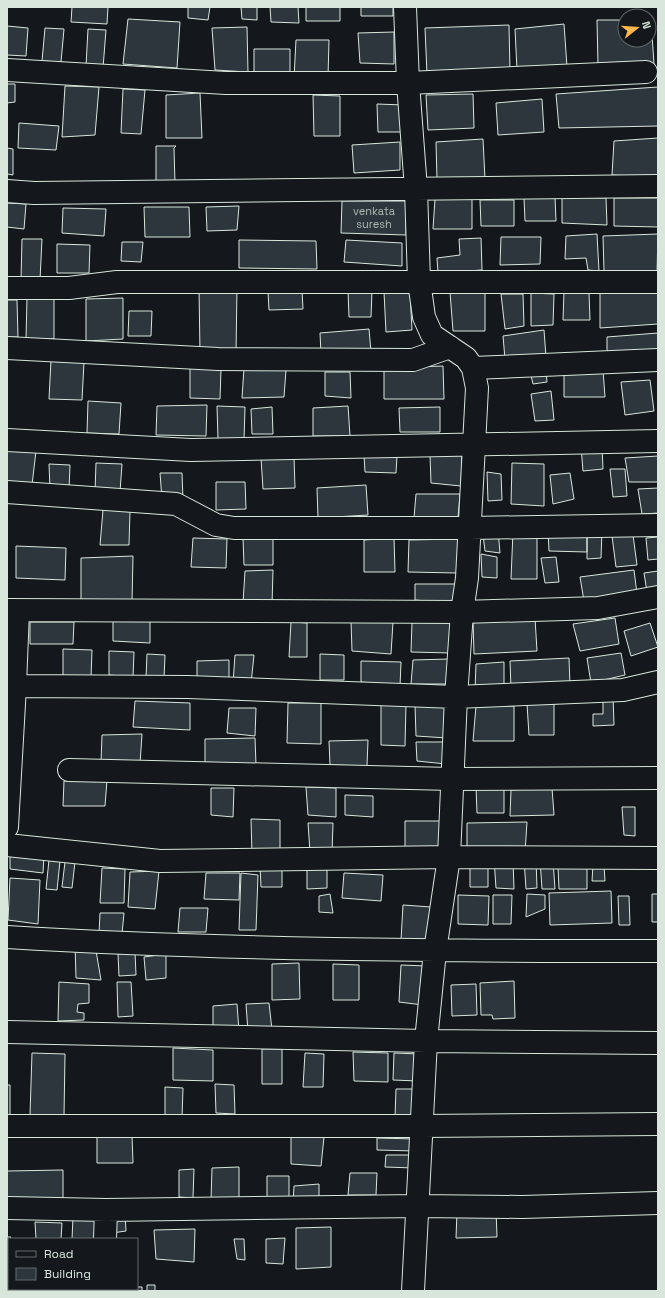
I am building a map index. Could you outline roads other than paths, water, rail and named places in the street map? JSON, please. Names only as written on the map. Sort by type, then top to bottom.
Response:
[{"type":"street","points":[[405,7],[408,83],[416,189],[419,281],[424,317],[432,335],[466,358],[473,368],[477,388],[467,578],[462,612],[456,697],[449,857],[435,951],[426,1041],[413,1291]]},
{"type":"street","points":[[7,70],[226,84],[408,83],[646,72]]},
{"type":"street","points":[[7,190],[34,193],[658,186]]},
{"type":"street","points":[[7,288],[69,288],[117,282],[658,282]]},
{"type":"street","points":[[7,348],[218,360],[413,360],[450,347]]},
{"type":"street","points":[[473,368],[658,360]]},
{"type":"street","points":[[7,440],[191,450],[658,441]]},
{"type":"street","points":[[7,492],[176,504],[216,525],[234,528],[470,528],[658,525]]},
{"type":"street","points":[[7,827],[10,722],[16,686],[12,610],[462,612],[598,608],[658,597]]},
{"type":"street","points":[[16,686],[188,687],[456,697],[624,690],[658,682]]},
{"type":"street","points":[[69,770],[452,779],[658,778]]},
{"type":"street","points":[[7,845],[160,862],[449,857],[658,858]]},
{"type":"street","points":[[7,937],[124,944],[435,951],[658,951]]},
{"type":"street","points":[[7,1032],[426,1041],[658,1043]]},
{"type":"street","points":[[7,1126],[422,1126],[658,1124]]},
{"type":"street","points":[[7,1208],[106,1210],[418,1206],[522,1207],[658,1203]]},
{"type":"street","points":[[105,1238],[106,1210]]}]
